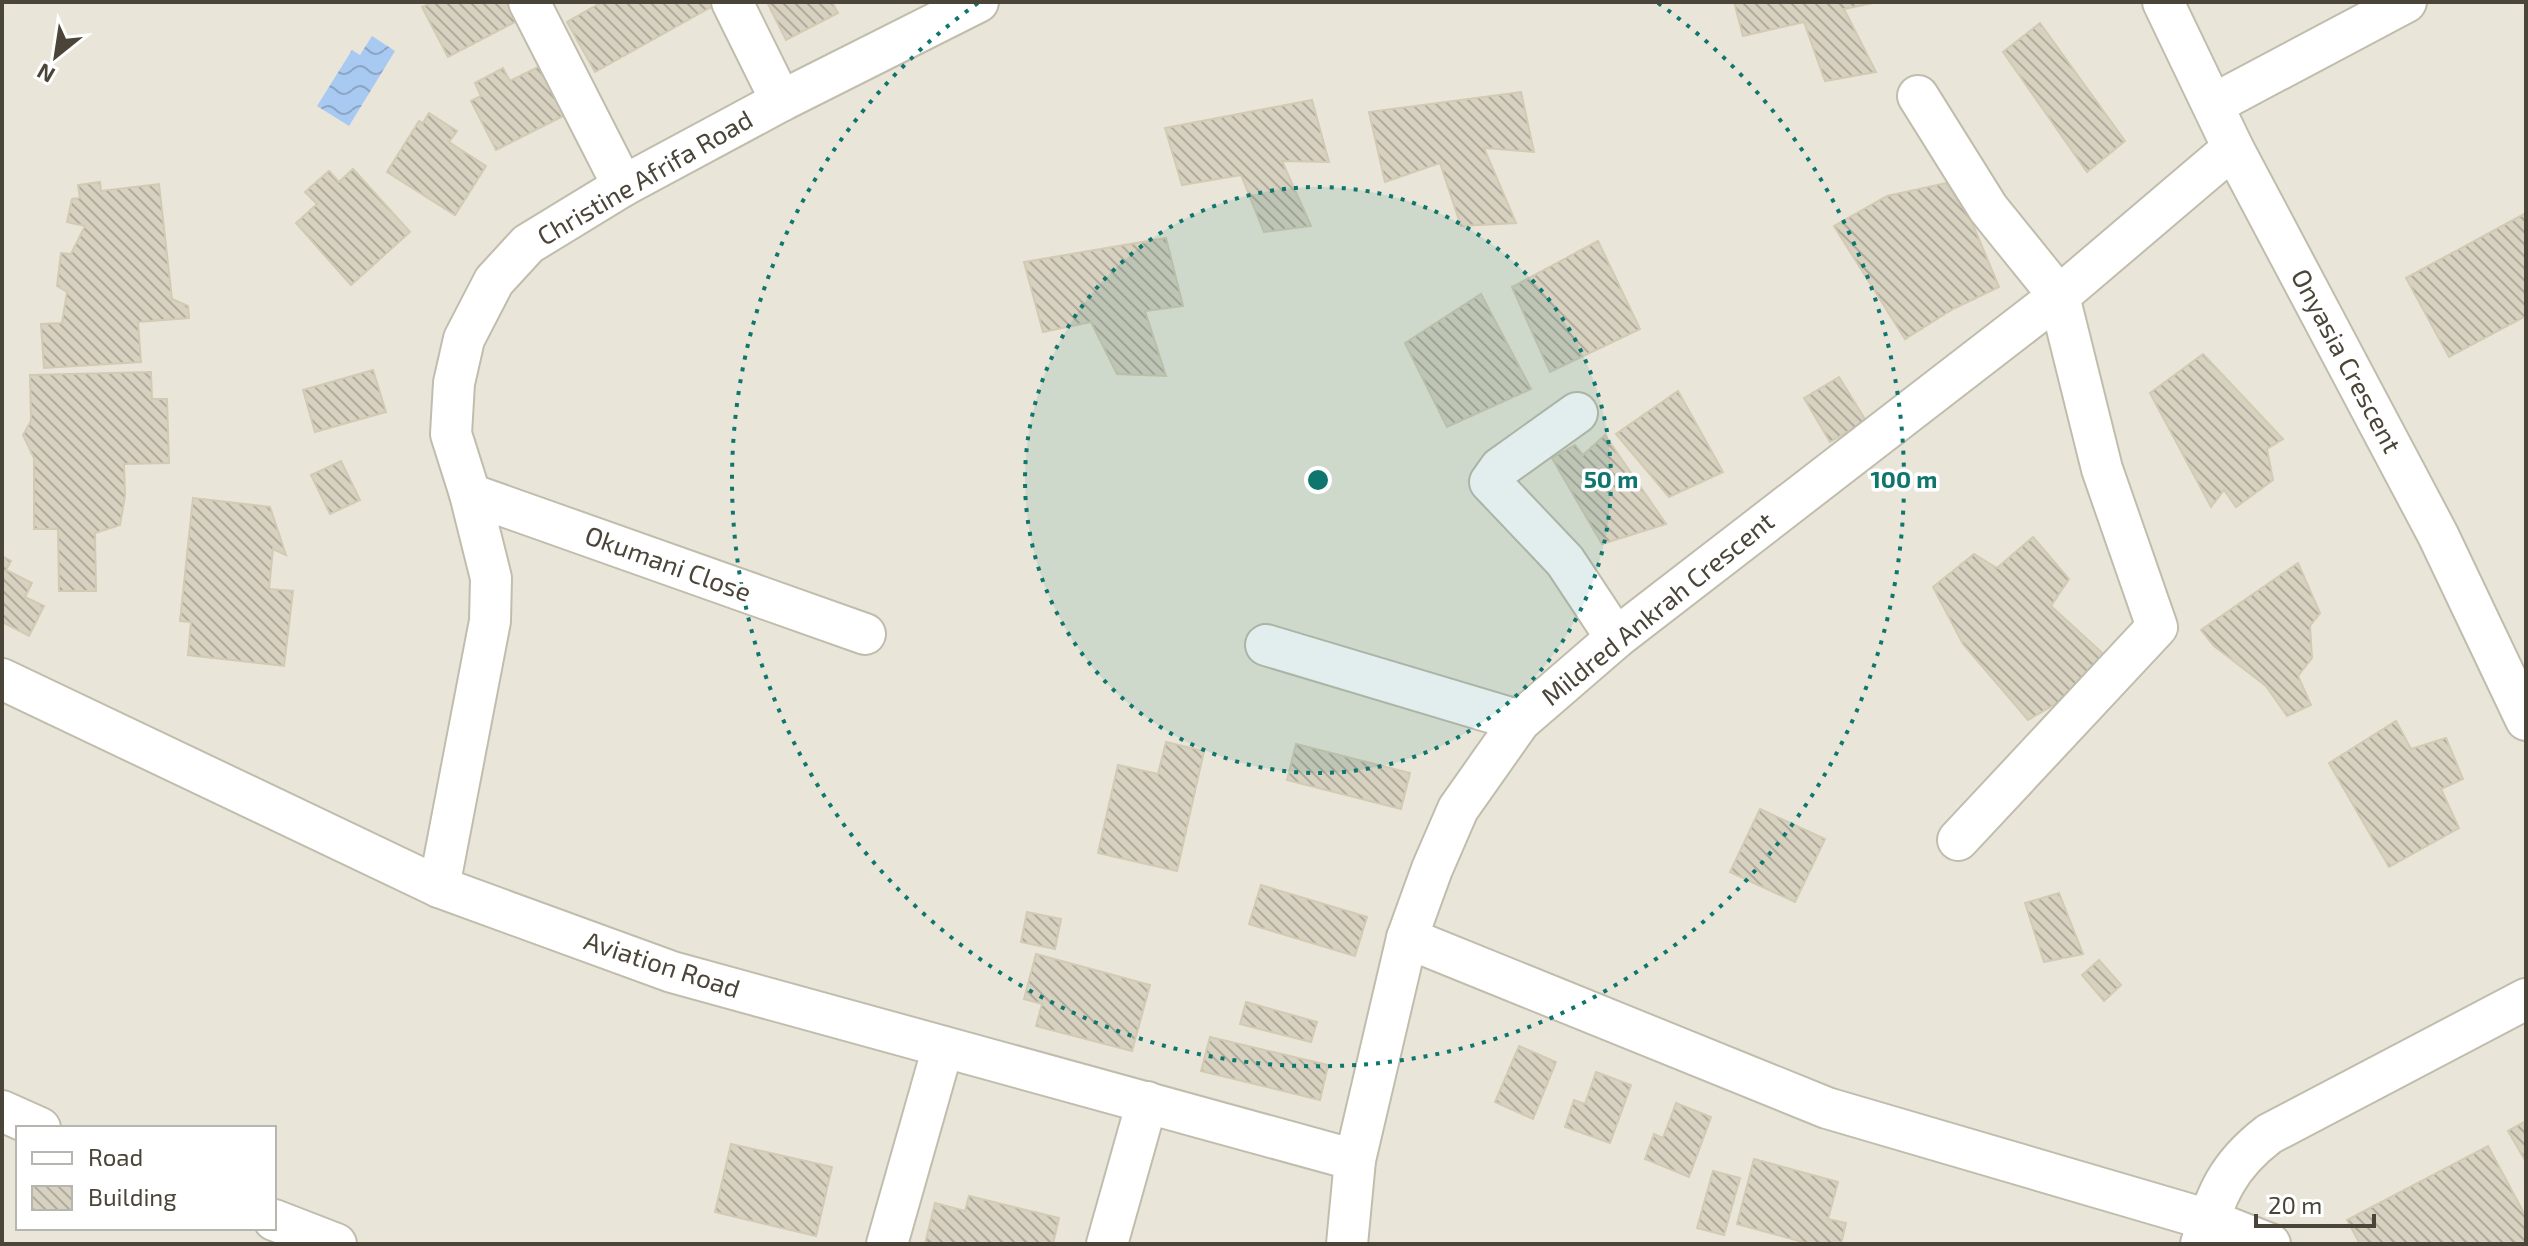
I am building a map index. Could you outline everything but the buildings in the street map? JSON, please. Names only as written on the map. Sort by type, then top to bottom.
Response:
[{"type":"street","points":[[529,2],[623,186]]},
{"type":"street","points":[[732,2],[781,101]]},
{"type":"street","name":"Onyasia Crescent","points":[[2163,2],[2233,148],[2438,535],[2526,720]]},
{"type":"street","points":[[2214,104],[2406,2]]},
{"type":"street","name":"Christine Afrifa Road","points":[[439,887],[490,621],[491,578],[451,434],[454,383],[464,339],[494,281],[528,244],[623,186],[961,6]]},
{"type":"street","points":[[1918,96],[1988,208],[2059,296],[2102,469],[2157,627],[1958,840]]},
{"type":"street","name":"Mildred Ankrah Crescent","points":[[1347,1244],[1355,1160],[1407,938],[1458,809],[1520,721],[1616,638],[2059,296],[2233,148]]},
{"type":"street","points":[[1577,413],[1500,468],[1490,482],[1565,561],[1616,638]]},
{"type":"street","name":"Okumani Close","points":[[470,494],[865,634]]},
{"type":"street","points":[[1266,645],[1520,721]]},
{"type":"street","name":"Aviation Road","points":[[2,679],[439,887],[672,972],[1355,1160]]},
{"type":"street","points":[[1407,938],[1827,1108],[2205,1232],[2270,1244]]},
{"type":"street","points":[[2205,1232],[2227,1175],[2245,1152],[2269,1134],[2526,999]]},
{"type":"street","points":[[887,1244],[943,1047]]},
{"type":"street","points":[[1107,1244],[1147,1102]]},
{"type":"street","points":[[2,1111],[36,1126]]},
{"type":"street","points":[[276,1221],[336,1244]]},
{"type":"shaded area","points":[[2,2],[2526,2],[2526,1244],[2,1244]]},
{"type":"water","points":[[372,36],[395,51],[349,126],[317,106],[352,50],[360,55]]}]
